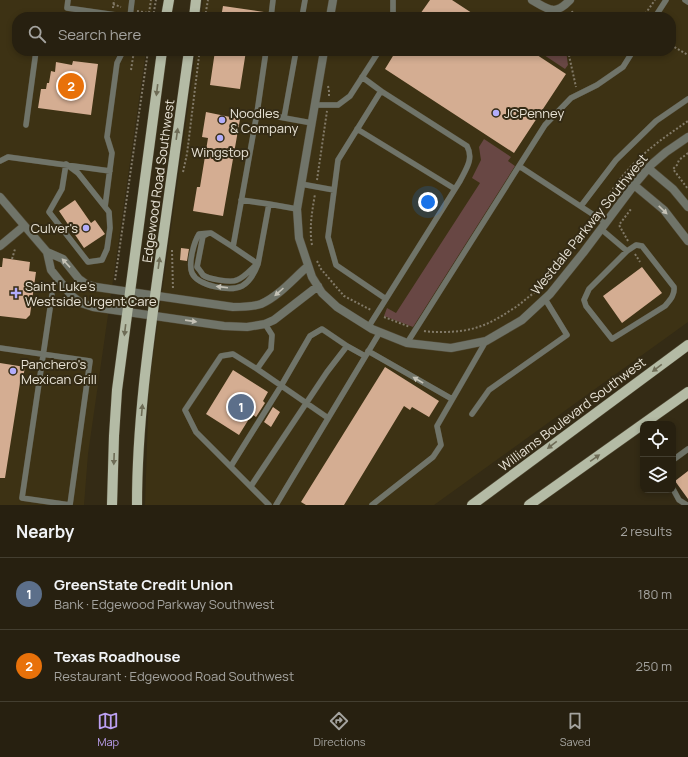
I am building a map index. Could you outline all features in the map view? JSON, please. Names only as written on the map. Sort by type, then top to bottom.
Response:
[{"type":"main road","points":[[167,12],[169,0]]},
{"type":"main road","points":[[195,12],[196,0]]},
{"type":"main road","name":"Edgewood Road Southwest","points":[[112,505],[117,390],[161,56]]},
{"type":"main road","name":"Edgewood Road Southwest","points":[[137,505],[142,400],[152,315],[188,56]]},
{"type":"main road","name":"Williams Boulevard Southwest","points":[[472,505],[688,345]]},
{"type":"main road","points":[[647,421],[688,392]]},
{"type":"main road","points":[[529,505],[640,426]]},
{"type":"street","points":[[331,12],[333,0]]},
{"type":"street","points":[[532,0],[549,10],[558,10],[570,0]]},
{"type":"street","name":"Westdale Parkway Southwest","points":[[323,56],[297,209],[299,238],[312,277],[322,293],[336,307],[380,332],[407,344],[451,348],[486,341],[522,320],[545,299],[648,168],[666,152],[688,137]]},
{"type":"street","points":[[648,168],[674,189],[688,207]]},
{"type":"street","points":[[634,185],[664,210],[688,241]]},
{"type":"street","points":[[1,200],[47,252],[63,259],[79,279],[86,284],[96,287],[233,308],[249,307],[260,304],[272,298],[308,266]]},
{"type":"street","points":[[0,246],[24,226]]},
{"type":"street","points":[[47,252],[51,270],[71,295],[81,303],[93,307],[224,326],[247,327],[265,324],[283,315],[318,286]]},
{"type":"lane","points":[[68,0],[67,8],[95,12]]},
{"type":"lane","points":[[131,12],[132,0]]},
{"type":"lane","points":[[272,12],[273,0]]},
{"type":"lane","points":[[303,12],[305,0]]},
{"type":"lane","points":[[393,0],[393,12]]},
{"type":"lane","points":[[658,12],[666,0]]},
{"type":"lane","points":[[26,126],[35,56]]},
{"type":"lane","points":[[105,207],[112,153],[107,136],[117,63],[120,56]]},
{"type":"lane","points":[[233,247],[265,56]]},
{"type":"lane","points":[[284,118],[295,56]]},
{"type":"lane","points":[[315,105],[338,105],[350,96],[376,56]]},
{"type":"lane","points":[[407,344],[545,125],[571,98],[597,85],[623,67],[630,56]]},
{"type":"lane","points":[[362,77],[467,146],[470,152],[469,163],[455,189],[369,326]]},
{"type":"lane","points":[[382,91],[338,160],[328,237],[336,265],[386,299]]},
{"type":"lane","points":[[581,206],[616,160],[656,121],[688,99]]},
{"type":"lane","points":[[257,112],[312,122]]},
{"type":"lane","points":[[357,129],[455,189]]},
{"type":"lane","points":[[0,161],[8,157],[110,171]]},
{"type":"lane","points":[[66,164],[78,173],[109,212],[110,228],[107,249],[102,260],[88,262],[49,212],[62,189],[66,164]]},
{"type":"lane","points":[[519,166],[595,215],[603,226],[630,249]]},
{"type":"lane","points":[[301,184],[334,190]]},
{"type":"lane","points":[[241,200],[297,209]]},
{"type":"lane","points":[[258,264],[211,233],[203,236],[197,267],[203,275],[209,278],[237,280],[258,264],[270,204]]},
{"type":"lane","points":[[636,245],[642,246],[674,287],[674,290],[671,299],[665,306],[612,339],[586,306],[584,300],[589,289],[630,249],[636,245]]},
{"type":"lane","points":[[0,348],[42,354],[90,361],[70,505],[22,498],[42,354],[52,295]]},
{"type":"lane","points":[[472,414],[488,390],[567,335],[545,299]]},
{"type":"lane","points":[[257,369],[271,349],[272,335],[265,324]]},
{"type":"lane","points":[[231,466],[310,336],[322,330],[347,346],[366,353],[452,399]]},
{"type":"lane","points":[[276,505],[380,332]]},
{"type":"lane","points":[[372,505],[433,457],[441,445],[437,426],[486,341]]},
{"type":"lane","points":[[251,486],[347,346]]},
{"type":"lane","points":[[270,505],[196,432],[185,410],[220,356],[233,354],[328,418]]},
{"type":"lane","points":[[676,458],[688,449]]},
{"type":"lane","points":[[675,493],[679,500],[687,505]]},
{"type":"path","points":[[149,12],[151,0]]},
{"type":"path","points":[[154,12],[156,0]]},
{"type":"path","points":[[206,12],[208,0]]},
{"type":"path","points":[[647,12],[655,0]]},
{"type":"path","points":[[676,47],[688,55]]},
{"type":"path","points":[[131,70],[133,56]]},
{"type":"path","points":[[115,282],[147,56]]},
{"type":"path","points":[[182,178],[195,99],[200,60],[199,56]]},
{"type":"path","points":[[569,56],[577,95]]},
{"type":"path","points":[[313,252],[310,233],[310,218],[328,105],[328,85]]},
{"type":"path","points":[[549,279],[625,172],[656,144],[688,121]]},
{"type":"path","points":[[688,153],[678,160],[677,165],[673,169],[688,189]]},
{"type":"path","points":[[631,209],[619,225],[630,249],[640,262]]},
{"type":"path","points":[[172,247],[173,290]]},
{"type":"path","points":[[12,259],[15,250]]},
{"type":"path","points":[[315,258],[321,269],[344,296],[377,313],[416,329],[428,332],[456,332],[476,329],[512,310],[542,289]]},
{"type":"shaded area","points":[[0,0],[153,0],[152,12],[12,12],[12,56],[145,56],[88,454],[84,505],[0,505]]},
{"type":"shaded area","points":[[203,0],[688,0],[688,322],[434,505],[145,505],[149,385],[195,56],[676,56],[676,12],[202,12]]},
{"type":"shaded area","points":[[546,56],[567,56],[568,65],[565,69]]},
{"type":"shaded area","points":[[484,139],[511,157],[508,161],[515,166],[413,327],[384,316],[387,308],[396,313],[480,183],[472,178],[481,160],[479,147]]},
{"type":"building","points":[[430,0],[452,0],[470,12],[422,12]]},
{"type":"building","points":[[223,6],[264,12],[222,12]]},
{"type":"building","points":[[214,56],[245,56],[240,89],[210,85]]},
{"type":"building","name":"JCPenney","points":[[393,56],[539,56],[566,74],[514,153],[385,69]]},
{"type":"building","points":[[73,61],[98,64],[91,115],[38,108],[41,89],[46,89],[47,83],[49,83],[51,71],[55,72],[56,62],[72,65]]},
{"type":"building","points":[[206,112],[240,119],[223,216],[193,211],[197,187],[200,187],[208,138],[202,137]]},
{"type":"building","name":"Culver's","points":[[75,200],[91,223],[95,220],[105,234],[84,248],[59,211]]},
{"type":"building","points":[[181,248],[189,249],[187,261],[180,260]]},
{"type":"building","name":"Saint Luke's Westside Urgent Care","points":[[3,258],[30,262],[29,271],[36,272],[30,315],[26,319],[0,316],[0,267],[2,267]]},
{"type":"building","points":[[642,267],[662,293],[622,323],[603,296]]},
{"type":"building","points":[[0,363],[25,367],[22,383],[20,383],[5,478],[0,478]]},
{"type":"building","points":[[385,367],[439,401],[429,417],[412,407],[410,410],[404,406],[344,505],[306,505],[301,502]]},
{"type":"building","points":[[233,370],[268,392],[263,401],[265,403],[256,417],[252,414],[239,435],[206,414]]},
{"type":"building","points":[[273,407],[280,412],[271,427],[264,422]]},
{"type":"building","points":[[688,471],[688,499],[676,482],[676,480]]},
{"type":"place","name":"Texas Roadhouse","points":[[71,86]]},
{"type":"place","name":"JCPenney","points":[[496,113]]},
{"type":"place","name":"Noodles & Company","points":[[222,120]]},
{"type":"place","name":"Wingstop","points":[[220,138]]},
{"type":"place","name":"Culver's","points":[[86,228]]},
{"type":"place","name":"Saint Luke's Westside Urgent Care","points":[[16,293]]},
{"type":"place","name":"Panchero's Mexican Grill","points":[[13,371]]},
{"type":"place","name":"GreenState Credit Union","points":[[241,407]]}]
